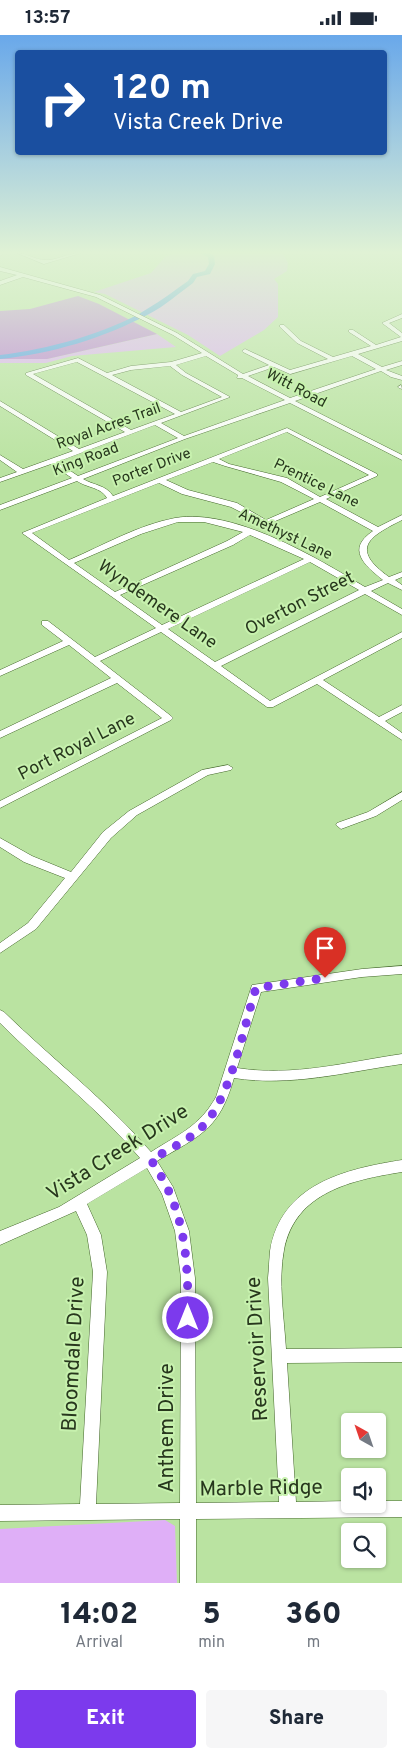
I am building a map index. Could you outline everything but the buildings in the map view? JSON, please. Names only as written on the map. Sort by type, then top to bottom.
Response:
[{"type":"street","name":"Witt Road","points":[[154,325],[207,354],[239,377]]},
{"type":"street","points":[[282,325],[299,341],[332,359]]},
{"type":"street","points":[[245,351],[290,372],[402,338],[388,325]]},
{"type":"street","points":[[351,331],[376,347]]},
{"type":"street","name":"Witt Road","points":[[176,336],[199,356],[402,458]]},
{"type":"street","points":[[355,353],[402,376]]},
{"type":"street","points":[[107,375],[131,368],[171,364],[207,354]]},
{"type":"street","name":"King Road","points":[[0,508],[284,399],[402,359]]},
{"type":"street","points":[[130,432],[28,373],[78,360],[180,414]]},
{"type":"street","name":"King Road","points":[[381,367],[402,363]]},
{"type":"street","name":"Royal Acres Trail","points":[[0,480],[227,397],[184,375],[171,364]]},
{"type":"street","points":[[239,377],[274,365]]},
{"type":"street","points":[[0,403],[78,451]]},
{"type":"street","points":[[156,423],[183,438]]},
{"type":"street","name":"Porter Drive","points":[[26,533],[287,430],[375,475],[321,499]]},
{"type":"street","points":[[0,457],[22,472]]},
{"type":"street","name":"Prentice Lane","points":[[213,459],[228,465],[278,477],[377,530]]},
{"type":"street","points":[[51,461],[88,485],[86,488],[101,497],[111,499]]},
{"type":"street","points":[[159,480],[185,492],[234,505],[266,523],[321,499]]},
{"type":"street","points":[[402,517],[377,530],[367,538],[362,547],[362,554],[367,564],[390,581],[402,587]]},
{"type":"street","name":"Amethyst Lane","points":[[69,563],[147,530],[178,520],[198,519],[225,523],[310,559],[402,613]]},
{"type":"street","points":[[114,595],[230,543],[249,532]]},
{"type":"street","name":"Wyndemere Lane","points":[[26,533],[270,705],[317,680]]},
{"type":"street","points":[[94,661],[310,559]]},
{"type":"street","name":"Overton Street","points":[[214,665],[402,574]]},
{"type":"street","points":[[0,735],[117,679],[45,623]]},
{"type":"street","points":[[402,635],[317,680],[402,737]]},
{"type":"street","points":[[0,673],[69,642]]},
{"type":"street","name":"Port Royal Lane","points":[[0,805],[168,718],[117,679]]},
{"type":"street","points":[[379,721],[402,708]]},
{"type":"street","points":[[1,948],[32,926],[107,835],[133,813],[204,773],[228,767]]},
{"type":"street","points":[[341,825],[372,814],[402,795]]},
{"type":"street","points":[[0,842],[28,859],[73,877]]},
{"type":"street","name":"Vista Creek Drive","points":[[0,1238],[40,1223],[79,1203],[191,1135],[206,1122],[222,1098],[256,988],[362,973],[402,970]]},
{"type":"street","name":"Anthem Drive","points":[[0,1015],[125,1131],[151,1160],[165,1182],[176,1207],[186,1249],[188,1583]]},
{"type":"street","points":[[231,1072],[253,1077],[281,1078],[402,1059]]},
{"type":"street","name":"Reservoir Drive","points":[[288,1510],[276,1257],[281,1237],[290,1219],[310,1196],[342,1177],[402,1166]]},
{"type":"street","name":"Bloomdale Drive","points":[[79,1203],[94,1235],[100,1272],[88,1512]]},
{"type":"street","points":[[280,1356],[402,1355]]},
{"type":"street","name":"Marble Ridge","points":[[0,1513],[402,1509]]},
{"type":"shaded area","points":[[0,325],[140,325],[157,334],[47,359],[0,359]]},
{"type":"shaded area","points":[[168,325],[269,325],[220,356],[188,335]]},
{"type":"shaded area","points":[[157,334],[176,347],[72,356],[46,363],[0,363],[0,359],[47,359]]},
{"type":"shaded area","points":[[165,1520],[175,1526],[177,1583],[0,1583],[0,1529]]},
{"type":"waterway","points":[[0,357],[21,355],[90,338],[118,325]]},
{"type":"route","points":[[188,1318],[187,1263],[184,1235],[171,1195],[151,1160],[199,1129],[218,1106],[226,1089],[256,988],[325,978]]}]
